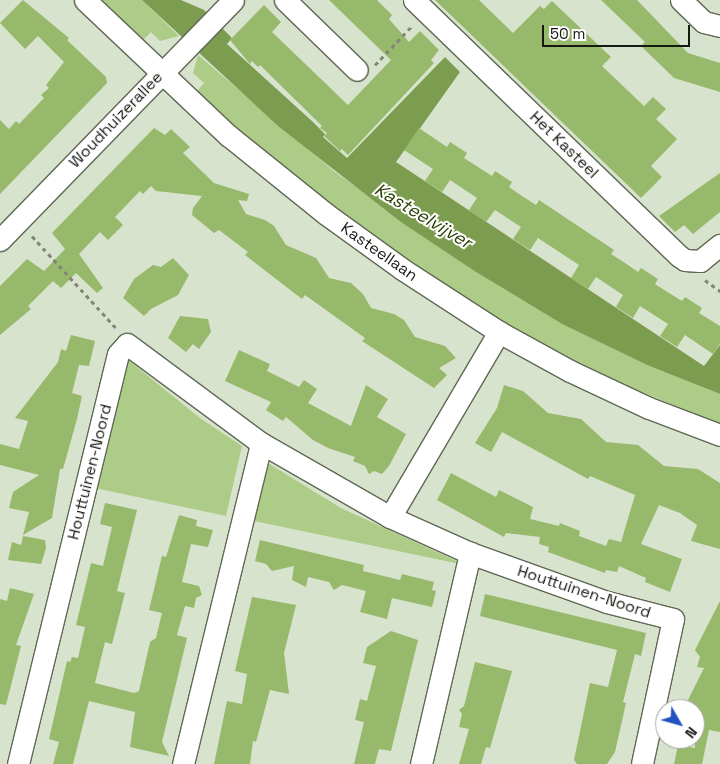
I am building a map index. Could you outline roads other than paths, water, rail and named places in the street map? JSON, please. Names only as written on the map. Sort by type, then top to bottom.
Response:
[{"type":"street","name":"Kasteellaan","points":[[85,0],[161,74],[229,136],[326,214],[499,332],[606,389],[720,435]]},
{"type":"street","name":"Woudhuizerallee","points":[[0,240],[233,0]]},
{"type":"street","points":[[285,0],[357,70]]},
{"type":"street","points":[[681,0],[704,22],[720,26]]},
{"type":"street","name":"Het Kasteel","points":[[420,6],[679,256],[685,260],[700,261],[720,244]]},
{"type":"street","points":[[390,517],[499,332]]},
{"type":"street","name":"Houttuinen-Noord","points":[[18,764],[118,354],[127,344],[261,443],[390,517],[470,553],[607,602],[673,619],[642,764]]},
{"type":"street","points":[[183,764],[261,443]]},
{"type":"street","points":[[421,764],[470,553]]},
{"type":"water","name":"Kasteelvijver","points":[[142,0],[181,0],[204,10],[232,38],[227,44],[313,122],[325,134],[323,137],[347,158],[445,57],[460,72],[396,162],[704,366],[720,345],[720,394],[647,365],[562,324],[476,272],[401,222],[278,126]]}]
